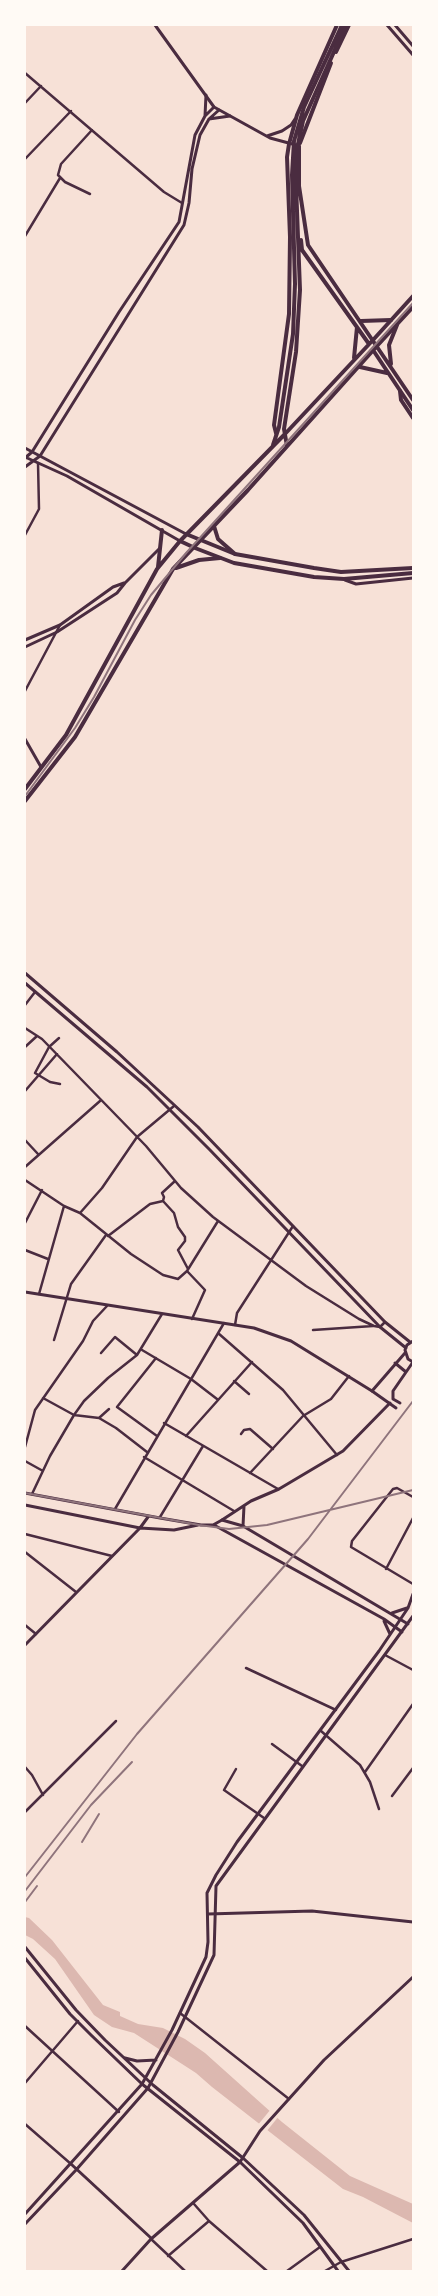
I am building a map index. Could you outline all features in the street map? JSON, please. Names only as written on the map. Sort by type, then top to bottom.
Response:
[{"type":"main road","points":[[155,25],[214,107],[267,136],[299,146]]},
{"type":"main road","points":[[276,433],[274,425],[285,355],[289,314],[290,237],[287,157],[297,115],[337,25]]},
{"type":"main road","points":[[288,446],[284,435],[284,414],[294,325],[292,188],[294,141],[304,107],[344,25]]},
{"type":"main road","points":[[349,25],[316,98],[299,146],[298,172],[308,245],[361,321],[375,348],[391,366],[413,400]]},
{"type":"main road","points":[[387,25],[413,55]]},
{"type":"main road","points":[[395,25],[413,46]]},
{"type":"main road","points":[[205,116],[206,96]]},
{"type":"main road","points":[[214,107],[205,116],[195,135],[179,222],[119,312],[32,452],[25,458],[67,476],[193,548],[220,558],[314,577],[344,579],[413,573]]},
{"type":"main road","points":[[25,467],[40,456],[184,225],[192,169],[200,135],[209,119],[219,110]]},
{"type":"main road","points":[[267,136],[287,128],[297,115]]},
{"type":"main road","points":[[209,119],[231,116]]},
{"type":"main road","points":[[288,200],[298,218],[302,250],[357,327],[371,342]]},
{"type":"main road","points":[[25,789],[66,735],[157,569],[186,534],[272,448],[413,296]]},
{"type":"main road","points":[[25,801],[75,737],[173,569],[288,446],[413,307]]},
{"type":"main road","points":[[361,321],[391,320]]},
{"type":"main road","points":[[391,366],[389,345],[397,325]]},
{"type":"main road","points":[[354,358],[357,327]]},
{"type":"main road","points":[[375,348],[387,373],[413,410]]},
{"type":"main road","points":[[360,367],[387,373]]},
{"type":"main road","points":[[400,391],[401,400],[413,418]]},
{"type":"main road","points":[[272,448],[284,414]]},
{"type":"main road","points":[[25,448],[186,534],[236,554],[341,572],[413,568]]},
{"type":"main road","points":[[214,526],[218,539],[236,554]]},
{"type":"main road","points":[[157,569],[162,530]]},
{"type":"main road","points":[[25,647],[57,632],[117,594],[125,583],[161,548]]},
{"type":"main road","points":[[173,569],[199,560],[220,558]]},
{"type":"main road","points":[[344,579],[356,584],[413,578]]},
{"type":"main road","points":[[25,640],[60,625],[113,588],[125,583]]},
{"type":"main road","points":[[25,739],[42,768]]},
{"type":"main road","points":[[25,973],[117,1052],[198,1128],[385,1322],[412,1342],[406,1348],[405,1353],[372,1391]]},
{"type":"main road","points":[[25,983],[147,1088],[380,1327],[406,1348]]},
{"type":"main road","points":[[35,991],[38,985]]},
{"type":"main road","points":[[25,1292],[67,1297],[106,1306],[254,1328],[291,1341],[349,1376],[396,1408]]},
{"type":"main road","points":[[400,1403],[393,1399],[393,1391],[413,1362],[408,1359],[405,1353]]},
{"type":"main road","points":[[395,1363],[406,1372]]},
{"type":"main road","points":[[213,1525],[234,1511],[279,1490],[337,1455],[390,1403]]},
{"type":"main road","points":[[25,1493],[148,1517],[213,1525],[395,1626],[402,1632]]},
{"type":"main road","points":[[25,1504],[140,1528],[174,1530],[201,1524]]},
{"type":"main road","points":[[243,1526],[244,1506]]},
{"type":"main road","points":[[25,1645],[140,1528],[148,1517]]},
{"type":"main road","points":[[222,1520],[243,1526],[408,1624]]},
{"type":"main road","points":[[25,2214],[119,2112],[146,2079],[172,2030],[206,1957],[208,1942],[207,1893],[216,1875],[237,1842],[321,1731],[390,1634],[408,1608],[413,1594]]},
{"type":"main road","points":[[391,1614],[408,1608]]},
{"type":"main road","points":[[25,2223],[76,2170],[148,2088],[178,2032],[214,1955],[216,1886],[413,1616]]},
{"type":"main road","points":[[384,1620],[390,1634]]},
{"type":"main road","points":[[208,1914],[312,1911],[413,1922]]},
{"type":"main road","points":[[25,1947],[76,2010],[146,2079],[244,2158],[304,2215],[349,2271]]},
{"type":"main road","points":[[25,1958],[78,2021],[142,2084],[240,2162],[303,2223],[338,2271]]},
{"type":"main road","points":[[122,2271],[151,2239],[194,2204],[244,2158],[260,2131],[324,2060],[413,1977]]},
{"type":"main road","points":[[124,2058],[137,2062],[157,2058]]},
{"type":"main road","points":[[70,2164],[151,2239]]},
{"type":"street","points":[[25,72],[164,192],[184,203]]},
{"type":"street","points":[[25,103],[41,86]]},
{"type":"street","points":[[25,159],[71,111]]},
{"type":"street","points":[[90,194],[60,178],[58,174],[59,168],[92,130]]},
{"type":"street","points":[[25,236],[60,178]]},
{"type":"street","points":[[25,535],[39,510],[38,463]]},
{"type":"street","points":[[25,691],[60,625]]},
{"type":"street","points":[[25,1005],[35,991]]},
{"type":"street","points":[[25,1028],[50,1047],[100,1101],[137,1137],[175,1181],[218,1221],[306,1286],[358,1319],[374,1326]]},
{"type":"street","points":[[25,1047],[38,1036]]},
{"type":"street","points":[[59,1038],[50,1047],[35,1073],[50,1082],[60,1084]]},
{"type":"street","points":[[25,1092],[56,1054]]},
{"type":"street","points":[[25,1167],[100,1101]]},
{"type":"street","points":[[80,1212],[102,1188],[137,1137],[174,1106]]},
{"type":"street","points":[[25,1140],[38,1154]]},
{"type":"street","points":[[25,1180],[64,1206],[80,1212],[107,1235],[163,1275],[178,1279],[187,1270],[218,1221]]},
{"type":"street","points":[[162,1201],[164,1197],[162,1193],[175,1181]]},
{"type":"street","points":[[25,1223],[42,1190]]},
{"type":"street","points":[[54,1340],[71,1284],[107,1235],[150,1204],[162,1201]]},
{"type":"street","points":[[162,1201],[174,1213],[178,1227],[185,1236],[178,1250],[187,1270],[205,1290],[192,1319]]},
{"type":"street","points":[[39,1294],[64,1206]]},
{"type":"street","points":[[235,1325],[237,1313],[293,1225]]},
{"type":"street","points":[[25,1250],[48,1260]]},
{"type":"street","points":[[25,1447],[35,1410],[82,1341],[93,1321],[106,1306]]},
{"type":"street","points":[[32,1494],[43,1470],[84,1401],[142,1350],[162,1314]]},
{"type":"street","points":[[313,1330],[380,1327],[385,1322]]},
{"type":"street","points":[[114,1511],[224,1323]]},
{"type":"street","points":[[218,1333],[283,1390],[337,1455]]},
{"type":"street","points":[[101,1353],[115,1337],[137,1355]]},
{"type":"street","points":[[142,1350],[191,1379],[217,1399]]},
{"type":"street","points":[[156,1358],[117,1407],[157,1436]]},
{"type":"street","points":[[186,1436],[252,1362]]},
{"type":"street","points":[[250,1473],[303,1416],[331,1399],[349,1376]]},
{"type":"street","points":[[234,1381],[249,1394]]},
{"type":"street","points":[[43,1398],[74,1415],[98,1418],[121,1431],[147,1452]]},
{"type":"street","points":[[98,1418],[109,1408]]},
{"type":"street","points":[[164,1423],[279,1490]]},
{"type":"street","points":[[240,1434],[244,1430],[250,1429],[273,1449]]},
{"type":"street","points":[[160,1518],[204,1446]]},
{"type":"street","points":[[144,1457],[234,1511]]},
{"type":"street","points":[[25,1461],[43,1470]]},
{"type":"street","points":[[413,1497],[397,1488],[393,1489],[352,1542],[351,1547],[413,1584]]},
{"type":"street","points":[[386,1569],[413,1518]]},
{"type":"street","points":[[25,1534],[112,1556]]},
{"type":"street","points":[[25,1552],[76,1592]]},
{"type":"street","points":[[25,1625],[36,1634]]},
{"type":"street","points":[[385,1655],[413,1670]]},
{"type":"street","points":[[246,1668],[336,1710]]},
{"type":"street","points":[[364,1773],[413,1704]]},
{"type":"street","points":[[25,1812],[116,1721]]},
{"type":"street","points":[[321,1731],[360,1765],[370,1782],[379,1809]]},
{"type":"street","points":[[272,1744],[302,1766]]},
{"type":"street","points":[[25,1767],[44,1795]]},
{"type":"street","points":[[392,1796],[413,1768]]},
{"type":"street","points":[[236,1770],[224,1790],[264,1818]]},
{"type":"street","points":[[180,2013],[289,2099]]},
{"type":"street","points":[[25,2083],[51,2050],[78,2021]]},
{"type":"street","points":[[25,2026],[119,2112]]},
{"type":"street","points":[[25,2124],[70,2164]]},
{"type":"street","points":[[194,2204],[209,2221],[267,2271]]},
{"type":"street","points":[[168,2256],[209,2221]]},
{"type":"street","points":[[151,2239],[185,2271]]},
{"type":"street","points":[[325,2271],[341,2262],[413,2239]]},
{"type":"street","points":[[287,2271],[320,2247]]},
{"type":"shaded area","points":[[25,1917],[29,1918],[52,1940],[103,2005],[120,2012],[120,2016],[138,2024],[163,2028],[185,2039],[205,2053],[282,2122],[350,2176],[413,2204],[413,2223],[363,2197],[343,2189],[196,2073],[134,2033],[112,2027],[94,2015],[55,1959],[33,1939],[25,1935]]},
{"type":"pier","points":[[271,2109],[279,2116],[266,2132],[257,2126]]},
{"type":"railway","points":[[25,796],[75,728],[151,595],[187,552],[413,303]]},
{"type":"railway","points":[[25,1877],[137,1734],[308,1539],[413,1401]]},
{"type":"railway","points":[[25,1493],[229,1529],[267,1525],[413,1490]]},
{"type":"railway","points":[[25,1891],[91,1805],[132,1762]]},
{"type":"railway","points":[[82,1842],[99,1814]]},
{"type":"railway","points":[[25,1902],[37,1886]]}]
